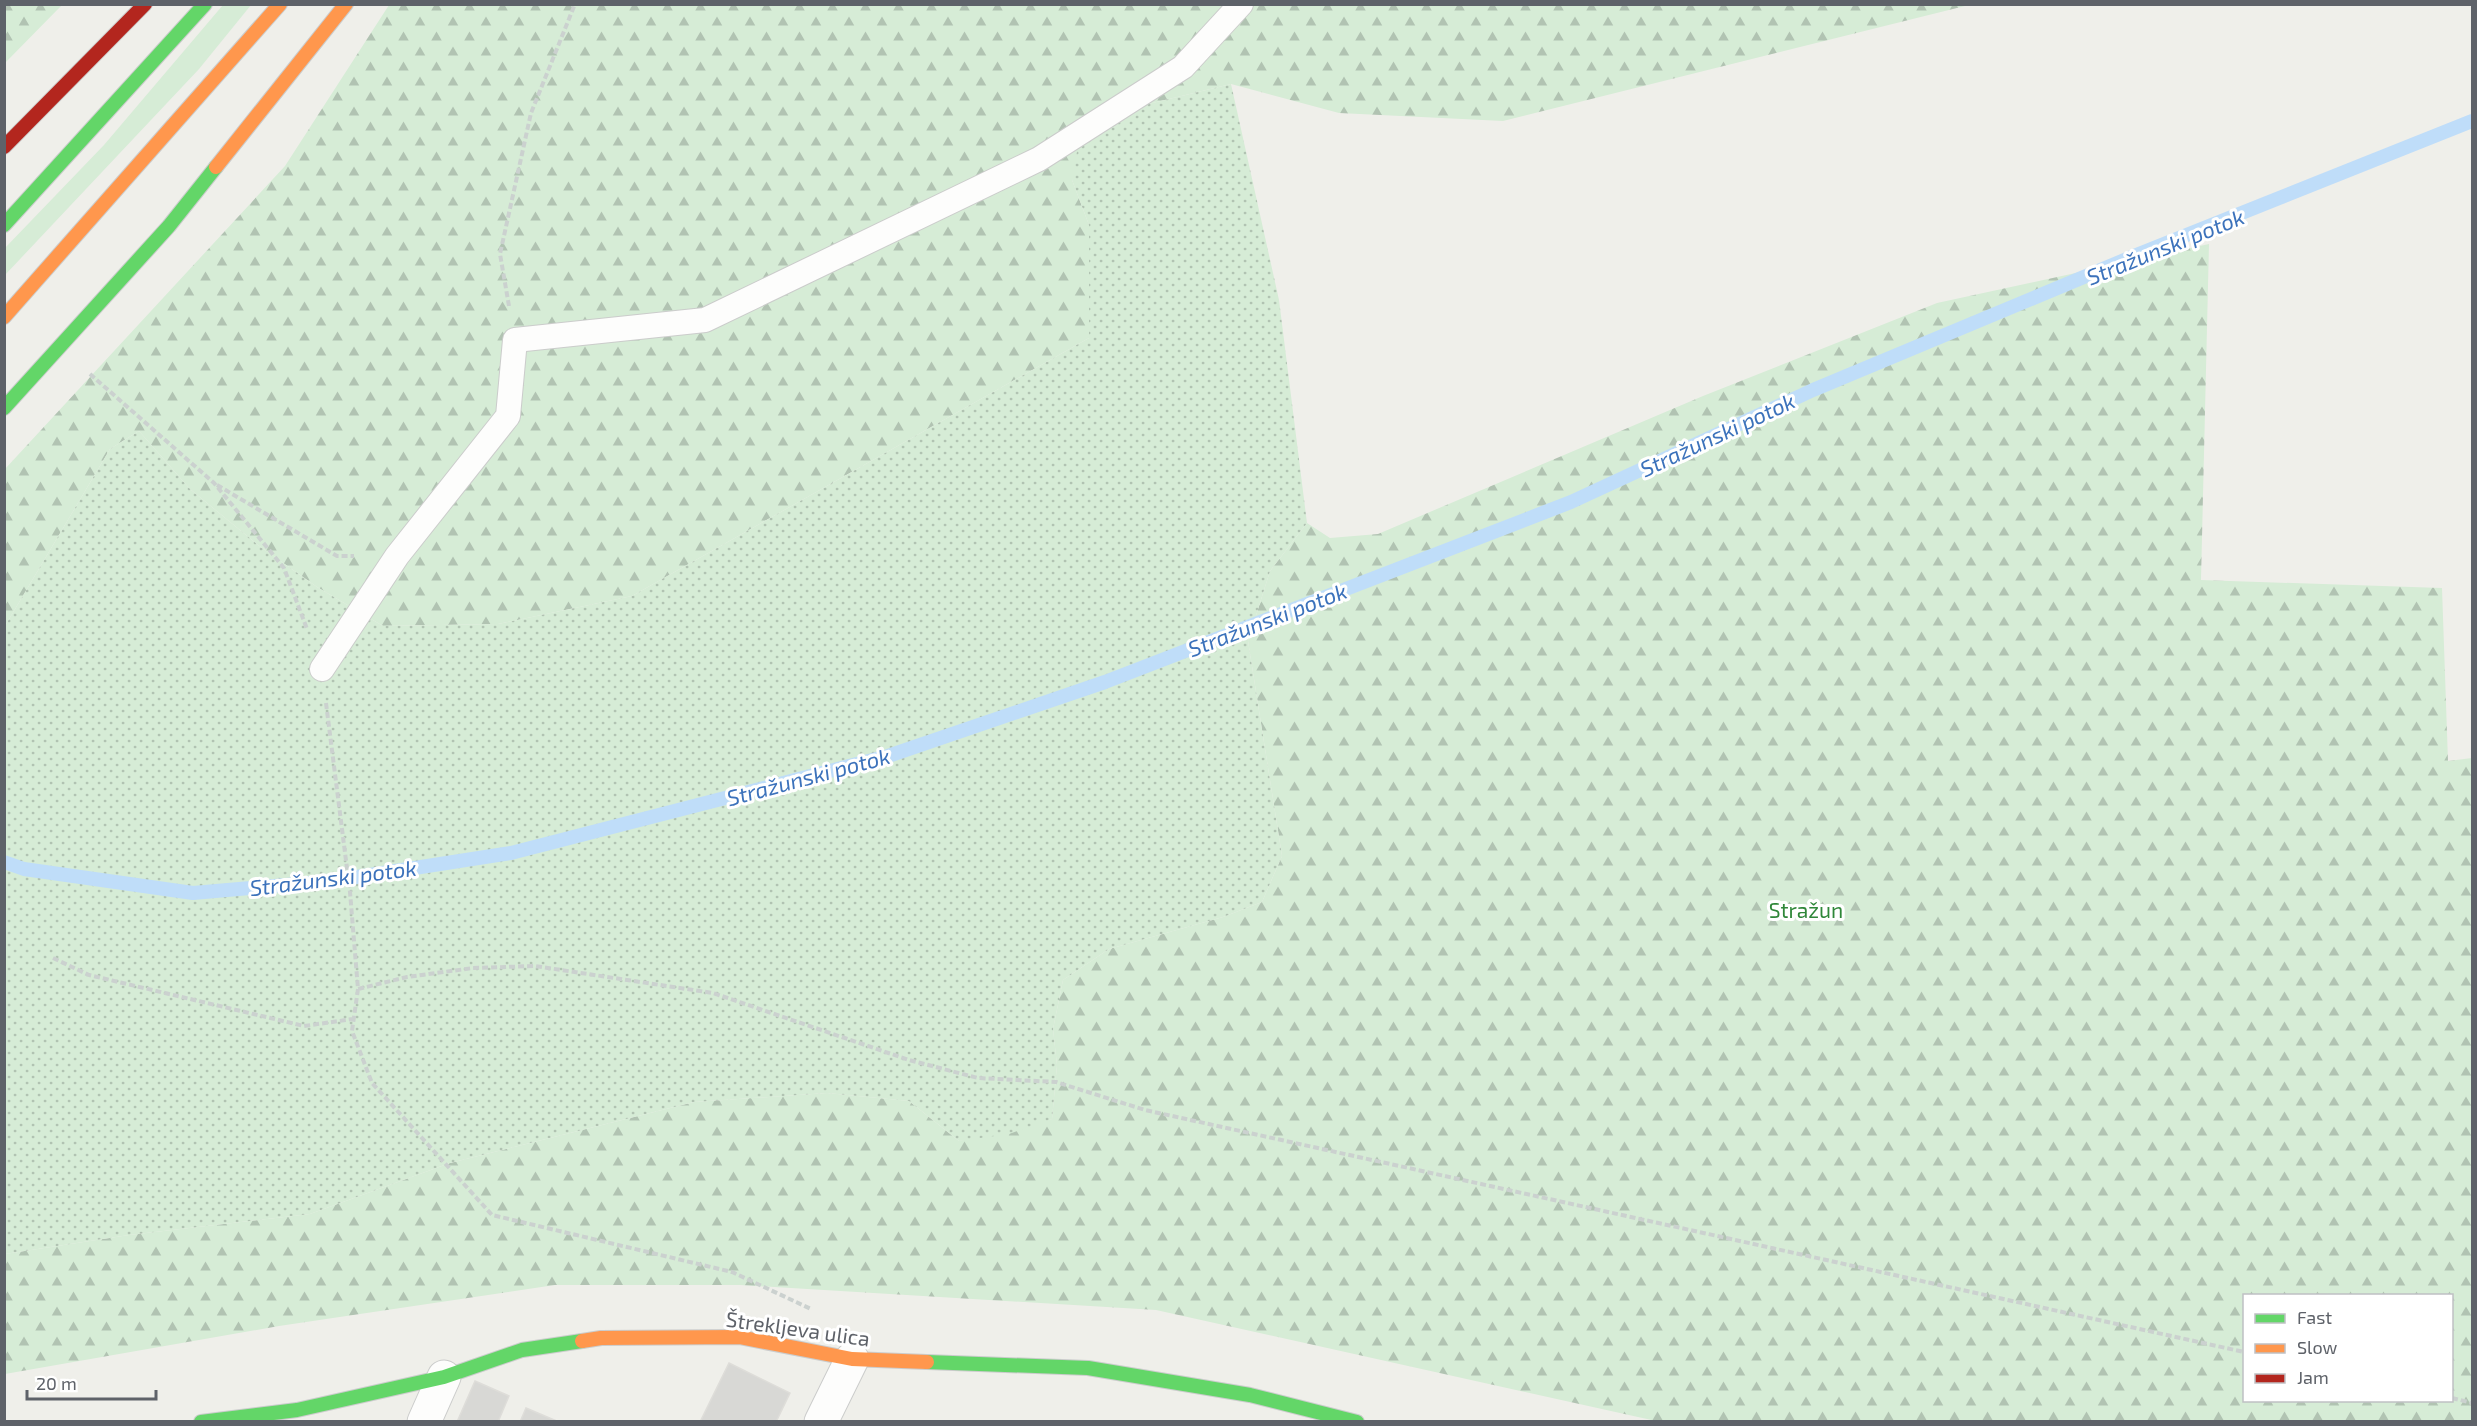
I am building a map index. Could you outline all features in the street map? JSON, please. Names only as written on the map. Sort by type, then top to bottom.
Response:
[{"type":"main road","points":[[4,147],[145,4]]},
{"type":"main road","points":[[4,225],[206,4]]},
{"type":"main road","points":[[4,317],[280,4]]},
{"type":"main road","points":[[4,408],[169,226],[346,4]]},
{"type":"main road","name":"Štrekljeva ulica","points":[[201,1422],[297,1410],[444,1377],[522,1350],[601,1338],[740,1337],[852,1359],[1088,1368],[1250,1395],[1357,1422]]},
{"type":"street","points":[[821,1422],[852,1359]]},
{"type":"street","points":[[424,1422],[444,1377]]},
{"type":"lane","points":[[322,669],[397,556],[508,416],[515,340],[705,320],[1039,159],[1183,67],[1241,4]]},
{"type":"path","points":[[515,340],[500,254],[531,113],[574,4]]},
{"type":"path","points":[[90,374],[214,483],[284,568],[322,669],[350,892],[358,989],[352,1031],[372,1083],[492,1215],[732,1272],[817,1311]]},
{"type":"path","points":[[214,483],[337,556],[397,556]]},
{"type":"path","points":[[53,958],[89,975],[304,1026],[353,1019]]},
{"type":"path","points":[[358,989],[407,977],[473,968],[535,966],[713,993],[909,1060],[978,1078],[1056,1082],[1145,1110],[2243,1352]]},
{"type":"path","points":[[2453,1398],[2472,1403]]},
{"type":"green space","points":[[4,5],[62,5],[5,63]]},
{"type":"green space","points":[[223,5],[251,5],[199,69],[5,275],[5,248],[104,145]]},
{"type":"green space","points":[[389,5],[1969,5],[1503,121],[1339,113],[1231,84],[1136,107],[1072,180],[1089,225],[1089,338],[632,596],[498,624],[383,626],[317,587],[258,545],[190,489],[139,431],[110,449],[5,626],[5,469],[285,166]]},
{"type":"green space","points":[[1231,84],[1279,300],[1307,523],[1270,571],[1248,641],[1282,856],[1262,902],[1223,917],[1109,949],[1063,980],[1053,1029],[1057,1065],[1052,1119],[1009,1134],[959,1141],[909,1101],[827,1093],[694,1102],[450,1163],[310,1214],[129,1235],[5,1254],[5,626],[110,449],[139,431],[190,489],[258,545],[317,587],[383,626],[498,624],[632,596],[1089,338],[1089,225],[1072,180],[1078,146],[1136,107]]},
{"type":"green space","name":"Stražun","points":[[2209,244],[2201,580],[2442,588],[2448,761],[2472,758],[2472,1421],[1656,1421],[1156,1310],[740,1285],[555,1285],[279,1326],[5,1374],[5,1254],[129,1235],[310,1214],[450,1163],[694,1102],[827,1093],[909,1101],[959,1141],[1052,1119],[1057,1065],[1053,1029],[1063,980],[1109,949],[1223,917],[1262,902],[1282,856],[1248,641],[1270,571],[1307,523],[1330,538],[1378,534],[1703,396],[1937,303]]},
{"type":"building","points":[[729,1363],[790,1393],[776,1422],[700,1422]]},
{"type":"building","points":[[475,1381],[509,1396],[498,1422],[457,1422]]},
{"type":"building","points":[[526,1408],[559,1422],[520,1422]]},
{"type":"waterway","name":"Stražunski potok","points":[[4,862],[24,869],[193,893],[331,881],[511,853],[888,756],[1105,682],[1571,502],[1813,390],[2134,256],[2472,121]]},
{"type":"traffic: fast","points":[[4,225],[205,4]]},
{"type":"traffic: fast","points":[[4,408],[169,226],[216,167]]},
{"type":"traffic: fast","points":[[201,1422],[297,1410],[444,1377],[522,1350],[582,1341]]},
{"type":"traffic: fast","points":[[927,1362],[1088,1368],[1250,1395],[1357,1422]]},
{"type":"traffic: slow","points":[[4,317],[280,4]]},
{"type":"traffic: slow","points":[[216,167],[346,4]]},
{"type":"traffic: slow","points":[[582,1341],[601,1338],[739,1337],[852,1359],[927,1362]]},
{"type":"traffic: jam","points":[[4,147],[145,4]]}]
